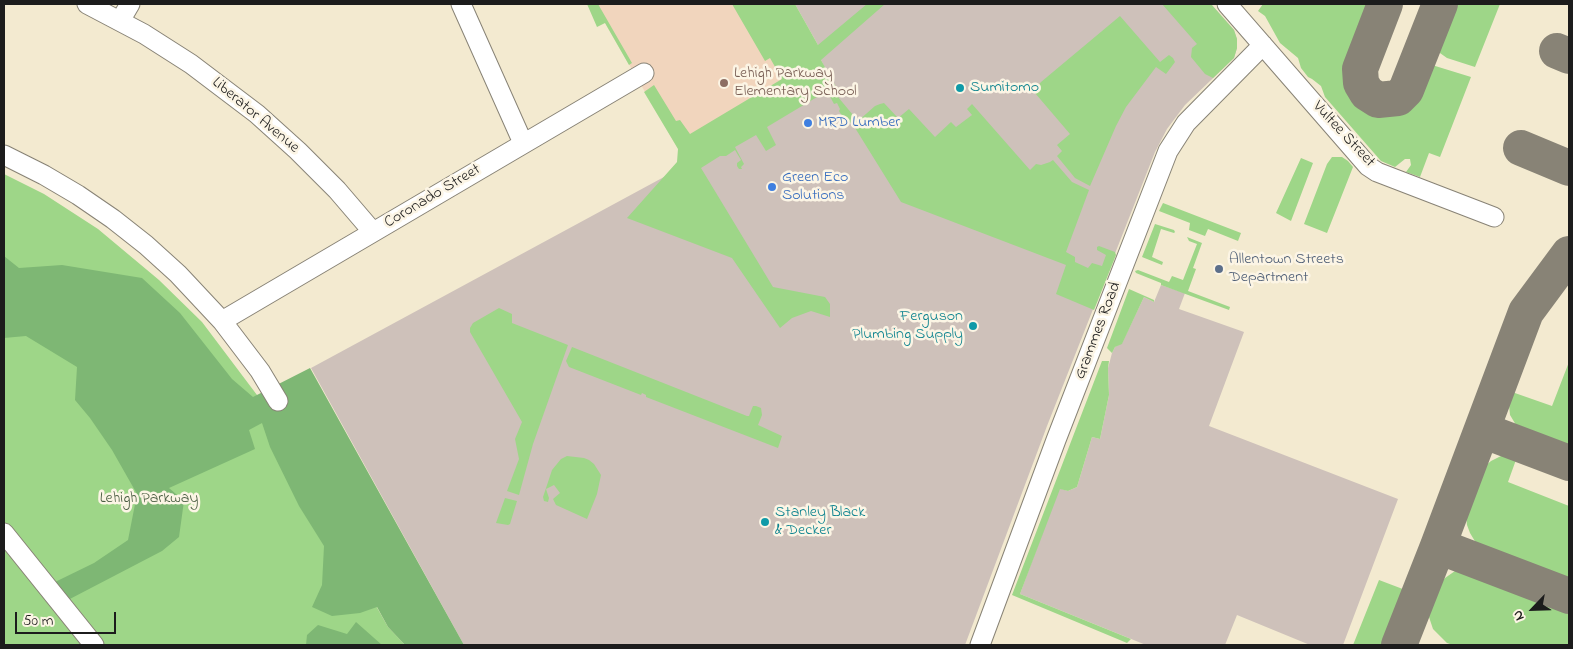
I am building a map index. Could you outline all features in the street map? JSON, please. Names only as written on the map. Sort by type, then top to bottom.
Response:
[{"type":"street","name":"Liberator Avenue","points":[[87,4],[120,21],[191,64],[257,114],[337,190],[373,232]]},
{"type":"street","points":[[120,21],[130,4]]},
{"type":"street","points":[[461,4],[523,143]]},
{"type":"street","name":"Vultee Street","points":[[1227,4],[1368,166],[1376,172],[1494,217]]},
{"type":"street","name":"Grammes Road","points":[[980,645],[1056,440],[1168,151],[1192,116],[1263,45]]},
{"type":"street","name":"Coronado Street","points":[[222,321],[644,72]]},
{"type":"street","points":[[4,155],[53,180],[113,219],[146,245],[178,274],[222,321],[260,371],[278,401]]},
{"type":"street","points":[[4,533],[94,645]]},
{"type":"shaded area","name":"Lehigh Parkway Elementary School","points":[[594,4],[795,4],[827,73],[684,159]]},
{"type":"shaded area","points":[[795,4],[1211,4],[1234,30],[1237,39],[1234,58],[1185,105],[1167,129],[1155,152],[1047,426],[965,645],[464,645],[311,368],[675,171],[827,72],[821,60],[818,45]]},
{"type":"shaded area","points":[[1161,285],[1185,293],[1179,309],[1244,332],[1209,426],[1398,499],[1343,645],[1310,645],[1237,615],[1225,645],[1146,645],[1020,594],[1059,488],[1068,491],[1077,487],[1092,437],[1100,439],[1109,395],[1108,368],[1112,353],[1115,347],[1122,343],[1144,297],[1154,302]]},
{"type":"green space","points":[[587,4],[598,4],[632,63],[629,65],[605,23],[597,27]]},
{"type":"green space","points":[[732,4],[795,4],[818,45],[867,4],[885,4],[821,60],[840,94],[838,97],[858,121],[875,106],[884,103],[898,118],[909,109],[935,137],[951,122],[956,127],[972,115],[967,109],[972,104],[1030,170],[1036,164],[1041,165],[1053,160],[1072,182],[1089,190],[1066,252],[1075,257],[1075,262],[1088,268],[1092,263],[1102,266],[1106,255],[1097,250],[1099,246],[1115,252],[1116,255],[1094,310],[1056,294],[1066,265],[901,202],[852,123],[845,121],[837,103],[834,104],[827,91],[767,127],[776,145],[766,151],[756,135],[735,147],[744,164],[741,167],[742,169],[739,169],[737,166],[737,163],[741,160],[735,150],[726,156],[720,156],[701,168],[773,287],[825,297],[830,304],[830,317],[811,311],[792,318],[780,328],[732,258],[627,218],[677,162],[678,149],[644,92],[654,85],[676,121],[680,120],[690,134],[782,79],[770,58],[765,61]]},
{"type":"green space","points":[[1162,4],[1211,4],[1234,30],[1237,48],[1234,58],[1213,78],[1205,74],[1191,57],[1192,48],[1197,44]]},
{"type":"green space","points":[[1263,4],[1378,4],[1353,70],[1352,85],[1354,92],[1359,98],[1367,103],[1401,115],[1424,59],[1432,65],[1471,77],[1440,157],[1429,153],[1420,177],[1406,172],[1411,165],[1410,159],[1405,159],[1395,167],[1381,161],[1325,97],[1321,86],[1308,77],[1301,68],[1298,58],[1280,43],[1265,16],[1258,11]]},
{"type":"green space","points":[[1445,4],[1500,4],[1475,67],[1447,58],[1430,46]]},
{"type":"green space","points":[[1120,16],[1160,62],[1169,55],[1175,62],[1166,74],[1156,67],[1126,107],[1090,186],[1075,178],[1057,156],[1062,151],[1057,145],[1070,134],[1035,93],[1041,82]]},
{"type":"green space","points":[[1332,157],[1342,157],[1353,167],[1327,233],[1304,224],[1327,164]]},
{"type":"green space","points":[[1301,158],[1313,163],[1291,221],[1276,213]]},
{"type":"green space","name":"Lehigh Parkway","points":[[4,174],[44,194],[98,229],[159,280],[202,322],[257,395],[388,627],[405,645],[4,645]]},
{"type":"green space","points":[[1163,203],[1241,233],[1238,241],[1208,229],[1205,236],[1189,230],[1190,223],[1159,211]]},
{"type":"green space","points":[[1155,224],[1175,232],[1161,229],[1152,257],[1163,262],[1162,265],[1142,257]]},
{"type":"green space","points":[[1187,237],[1202,243],[1193,268],[1196,269],[1188,291],[1230,307],[1229,310],[1161,285],[1161,283],[1136,273],[1135,271],[1138,270],[1169,282],[1172,276],[1183,280],[1197,244],[1189,241]]},
{"type":"green space","points":[[4,256],[19,268],[62,265],[142,278],[180,313],[232,379],[253,397],[310,368],[464,645],[405,645],[388,627],[377,607],[360,613],[332,616],[312,607],[322,585],[324,546],[299,506],[270,447],[262,423],[249,430],[255,449],[169,488],[184,501],[179,537],[162,551],[66,601],[55,582],[94,563],[128,540],[137,494],[112,450],[75,400],[77,367],[26,336],[4,338]]},
{"type":"green space","points":[[1129,289],[1154,300],[1154,302],[1144,297],[1122,344],[1115,347],[1112,353],[1107,348]]},
{"type":"green space","points":[[499,308],[512,314],[512,323],[568,345],[533,444],[519,495],[507,491],[519,459],[515,439],[522,422],[470,332],[473,323]]},
{"type":"green space","points":[[572,347],[747,416],[749,416],[753,406],[761,408],[762,415],[758,425],[782,436],[778,448],[646,397],[642,393],[641,395],[569,367],[566,361]]},
{"type":"green space","points":[[1102,361],[1109,361],[1109,395],[1100,439],[1092,437],[1077,487],[1068,491],[1060,489],[1020,594],[1131,639],[1127,643],[1012,595]]},
{"type":"green space","points":[[1569,362],[1569,452],[1519,430],[1510,415],[1509,405],[1512,392],[1552,406]]},
{"type":"green space","points":[[1510,454],[1517,457],[1508,482],[1569,506],[1569,583],[1487,550],[1476,543],[1470,533],[1467,525],[1467,506],[1483,468],[1491,461]]},
{"type":"green space","points":[[567,456],[589,460],[601,475],[597,494],[587,519],[556,505],[553,499],[560,493],[554,485],[546,489],[549,498],[548,502],[544,501],[543,497],[552,470],[561,459]]},
{"type":"green space","points":[[505,498],[517,501],[510,524],[508,525],[496,523]]},
{"type":"green space","points":[[1455,571],[1481,572],[1569,607],[1569,645],[1453,645],[1447,643],[1433,629],[1427,611],[1437,588],[1445,578]]},
{"type":"green space","points":[[1379,580],[1408,591],[1407,599],[1389,645],[1353,645]]},
{"type":"green space","points":[[356,622],[382,645],[306,645],[307,635],[318,625],[347,634]]},
{"type":"taxiway","points":[[1385,4],[1360,69],[1361,83],[1367,93],[1378,100],[1398,98],[1406,90],[1440,4]]},
{"type":"taxiway","points":[[1557,51],[1569,56]]},
{"type":"taxiway","points":[[1521,148],[1569,168]]},
{"type":"taxiway","points":[[1399,645],[1526,312],[1569,254]]},
{"type":"taxiway","points":[[1482,430],[1569,463]]},
{"type":"taxiway","points":[[1438,546],[1569,596]]},
{"type":"place","name":"Lehigh Parkway Elementary School","points":[[724,83]]},
{"type":"place","name":"Sumitomo","points":[[960,88]]},
{"type":"place","name":"MRD Lumber","points":[[808,123]]},
{"type":"place","name":"Green Eco Solutions","points":[[772,187]]},
{"type":"place","name":"Allentown Streets Department","points":[[1219,269]]},
{"type":"place","name":"Ferguson Plumbing Supply","points":[[973,326]]},
{"type":"place","name":"Stanley Black & Decker","points":[[765,522]]}]
